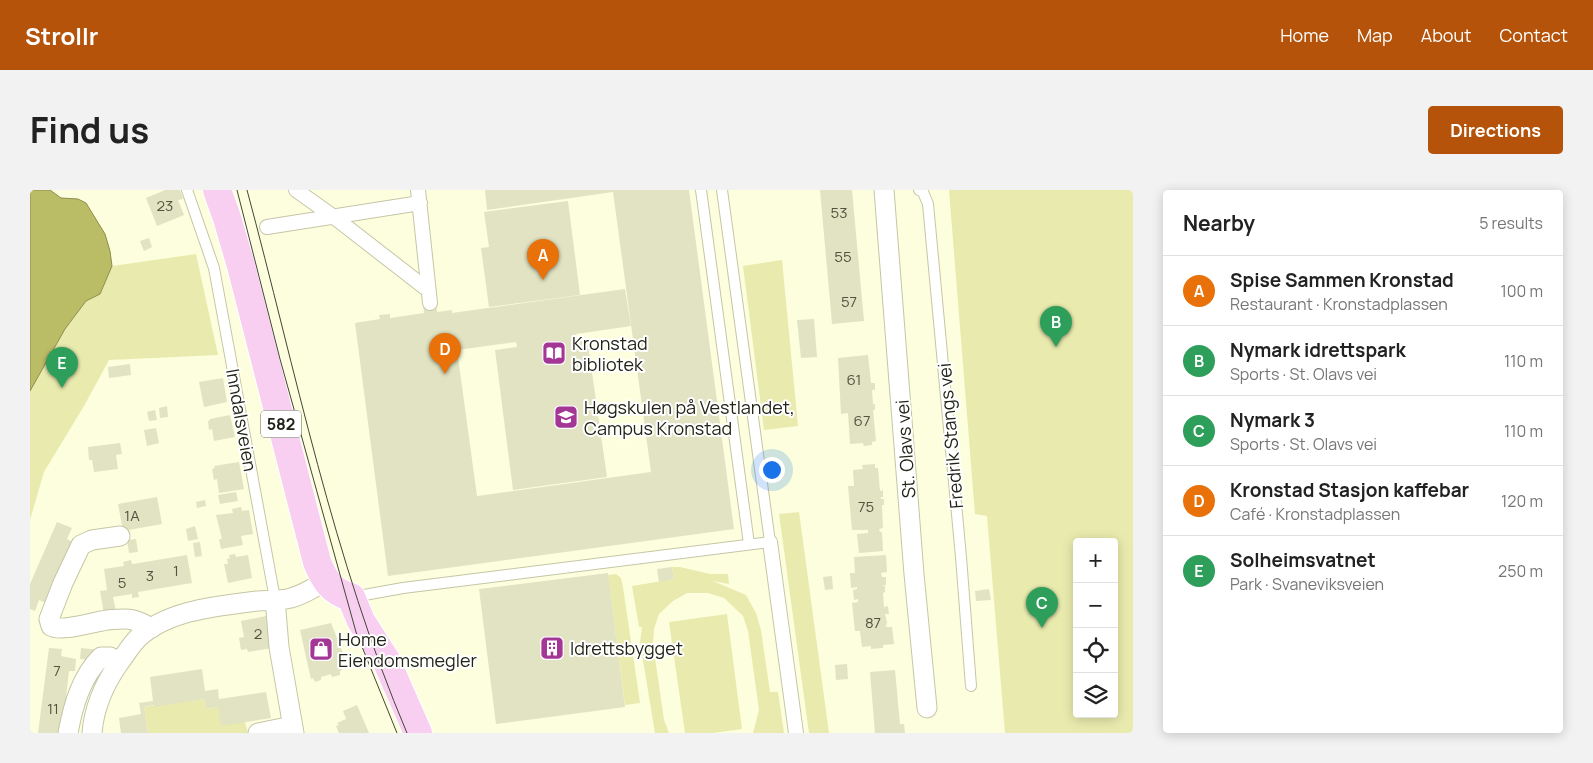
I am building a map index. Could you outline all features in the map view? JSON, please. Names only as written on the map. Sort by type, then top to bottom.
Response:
[{"type":"main road","name":"Inndalsveien","points":[[217,190],[241,266],[317,562],[326,581],[346,596],[351,597]]},
{"type":"main road","points":[[351,597],[362,621],[390,668],[418,733]]},
{"type":"street","points":[[267,227],[334,217],[419,196],[429,297],[334,217],[296,190]]},
{"type":"street","name":"St. Olavs vei","points":[[884,190],[914,574],[927,708]]},
{"type":"street","points":[[120,536],[92,540],[82,546],[60,592],[50,619],[51,626],[62,628],[104,620],[128,619],[152,628]]},
{"type":"street","points":[[770,542],[796,733]]},
{"type":"street","points":[[92,733],[101,694],[129,648],[139,637],[152,628],[174,618],[210,608],[291,598],[326,581]]},
{"type":"street","points":[[258,733],[293,729],[279,647],[275,599]]},
{"type":"street","points":[[68,733],[80,689],[95,663],[101,657],[110,657],[120,662]]},
{"type":"lane","name":"Inndalsveien","points":[[187,190],[214,268],[275,599]]},
{"type":"lane","points":[[701,190],[749,544]]},
{"type":"lane","points":[[351,597],[403,588],[770,542],[722,190]]},
{"type":"lane","name":"Fredrik Stangs vei","points":[[919,190],[923,192],[928,204],[961,557],[971,686]]},
{"type":"green space","points":[[949,190],[1133,190],[1133,733],[1005,733],[987,516],[975,514]]},
{"type":"green space","points":[[196,254],[218,355],[109,360],[44,472],[30,520],[30,390],[61,335],[86,301],[100,294],[112,266]]},
{"type":"green space","points":[[782,260],[798,426],[764,430],[743,266]]},
{"type":"green space","points":[[799,512],[829,733],[809,733],[779,514]]},
{"type":"green space","points":[[672,567],[710,574],[728,574],[729,584],[713,581],[746,595],[756,613],[761,630],[770,692],[778,692],[784,733],[753,733],[759,710],[748,631],[743,616],[724,598],[708,593],[687,593],[673,601],[659,614],[654,629],[653,644],[664,720],[669,733],[655,733],[640,642],[642,627],[639,627],[632,586],[674,579]]},
{"type":"green space","points":[[616,574],[621,578],[623,587],[640,703],[625,705],[608,575]]},
{"type":"green space","points":[[727,614],[742,729],[713,733],[685,733],[669,622]]},
{"type":"green space","points":[[204,699],[206,709],[218,707],[245,722],[248,733],[148,733],[144,707]]},
{"type":"shaded area","points":[[30,190],[50,190],[61,198],[78,199],[86,203],[105,234],[112,266],[100,294],[86,301],[65,329],[30,391]]},
{"type":"building","points":[[165,190],[180,190],[183,199],[178,200],[184,215],[157,226],[146,198]]},
{"type":"building","points":[[485,190],[689,190],[734,529],[388,576],[355,323],[380,319],[379,315],[390,314],[390,318],[424,313],[423,304],[436,302],[437,312],[452,310],[452,313],[625,289],[631,326],[576,334],[577,339],[587,338],[607,477],[513,490],[495,350],[517,347],[516,342],[457,350],[477,496],[651,472],[613,192],[487,210]]},
{"type":"building","points":[[820,190],[852,190],[864,321],[832,324]]},
{"type":"building","points":[[568,201],[580,295],[489,307],[481,248],[489,247],[484,212]]},
{"type":"building","points":[[149,238],[152,247],[144,251],[140,241]]},
{"type":"building","points":[[814,319],[817,357],[801,358],[797,320]]},
{"type":"building","points":[[868,355],[871,383],[875,383],[875,390],[872,390],[873,404],[875,404],[875,410],[873,410],[876,441],[872,442],[872,445],[864,446],[863,443],[850,444],[848,413],[841,414],[838,358]]},
{"type":"building","points":[[130,364],[131,375],[109,378],[108,367]]},
{"type":"building","points":[[223,378],[227,402],[204,407],[199,382]]},
{"type":"building","points":[[167,406],[168,417],[160,418],[159,408]]},
{"type":"building","points":[[155,410],[157,420],[149,421],[147,412]]},
{"type":"building","points":[[230,415],[235,437],[214,441],[212,429],[209,430],[208,421]]},
{"type":"building","points":[[156,428],[159,443],[147,446],[144,430]]},
{"type":"building","points":[[120,443],[122,454],[116,455],[118,469],[94,472],[92,460],[89,460],[88,447]]},
{"type":"building","points":[[239,462],[244,489],[219,493],[217,479],[214,480],[212,469],[215,468],[214,466]]},
{"type":"building","points":[[875,464],[875,468],[878,468],[880,491],[883,490],[883,497],[881,499],[884,499],[884,505],[882,505],[883,528],[879,529],[882,532],[883,551],[859,553],[857,534],[868,533],[868,530],[852,530],[848,486],[854,486],[853,470],[863,469],[862,465]]},
{"type":"building","points":[[236,492],[238,501],[220,504],[218,495]]},
{"type":"building","points":[[157,497],[162,524],[123,531],[118,504]]},
{"type":"building","points":[[205,500],[206,506],[197,508],[196,502]]},
{"type":"building","points":[[241,507],[242,511],[249,510],[253,534],[241,536],[243,545],[221,549],[219,539],[222,539],[216,515],[233,513],[232,509]]},
{"type":"building","points":[[57,522],[72,528],[67,539],[73,542],[46,603],[39,600],[35,611],[30,609],[30,584]]},
{"type":"building","points":[[195,526],[198,539],[188,541],[186,529]]},
{"type":"building","points":[[136,539],[138,552],[129,553],[127,540]]},
{"type":"building","points":[[200,542],[202,556],[195,557],[193,543]]},
{"type":"building","points":[[235,554],[236,557],[248,555],[252,578],[228,583],[224,564],[228,564],[227,559],[230,558],[229,555]]},
{"type":"building","points":[[187,555],[192,583],[138,592],[139,597],[132,598],[132,594],[113,597],[116,611],[104,614],[100,591],[107,590],[104,569],[124,566],[123,562],[131,560],[133,564]]},
{"type":"building","points":[[886,555],[887,572],[881,573],[882,577],[886,577],[886,585],[882,585],[885,586],[885,592],[883,593],[884,607],[888,606],[889,614],[885,614],[886,627],[892,627],[894,644],[883,645],[883,648],[871,649],[871,646],[862,647],[860,631],[855,631],[852,603],[858,602],[858,599],[854,600],[853,590],[857,589],[857,587],[851,588],[850,573],[855,573],[854,557]]},
{"type":"building","points":[[672,567],[674,579],[659,582],[657,569]]},
{"type":"building","name":"Idrettsbygget","points":[[608,573],[625,707],[496,724],[479,589]]},
{"type":"building","points":[[832,576],[833,589],[825,590],[823,577]]},
{"type":"building","points":[[989,589],[991,600],[976,601],[975,591]]},
{"type":"building","points":[[266,616],[272,648],[248,652],[247,649],[241,650],[239,638],[244,637],[241,621]]},
{"type":"building","points":[[331,623],[343,653],[344,658],[340,659],[342,670],[340,675],[332,677],[331,674],[321,677],[321,680],[315,682],[313,678],[311,679],[300,630]]},
{"type":"building","points":[[49,648],[62,649],[61,656],[76,659],[75,671],[69,671],[62,733],[38,733]]},
{"type":"building","points":[[81,648],[99,650],[92,660],[80,659]]},
{"type":"building","points":[[847,664],[848,679],[836,680],[835,665]]},
{"type":"building","points":[[202,669],[205,691],[218,689],[219,699],[266,692],[271,718],[221,726],[218,707],[206,709],[204,699],[144,707],[148,733],[121,733],[119,718],[141,714],[139,703],[153,701],[150,677]]},
{"type":"building","points":[[895,670],[900,724],[904,724],[905,733],[875,733],[870,672]]},
{"type":"building","points":[[357,705],[369,733],[339,733],[336,726],[339,725],[337,723],[346,719],[343,711]]},
{"type":"tram line","points":[[237,190],[280,359],[356,632],[397,733]]},
{"type":"tram line","points":[[247,190],[337,533],[381,667],[407,733]]},
{"type":"place","name":"Spise Sammen Kronstad","points":[[543,280]]},
{"type":"place","name":"Nymark idrettspark","points":[[1056,347]]},
{"type":"place","name":"Kronstad bibliotek","points":[[554,353]]},
{"type":"place","name":"Kronstad Stasjon kaffebar","points":[[445,374]]},
{"type":"place","name":"Solheimsvatnet","points":[[62,388]]},
{"type":"place","name":"Høgskulen på Vestlandet, Campus Kronstad","points":[[566,417]]},
{"type":"place","name":"Nymark 3","points":[[1042,628]]},
{"type":"place","name":"Idrettsbygget","points":[[552,648]]},
{"type":"place","name":"Home Eiendomsmegler","points":[[321,649]]}]
